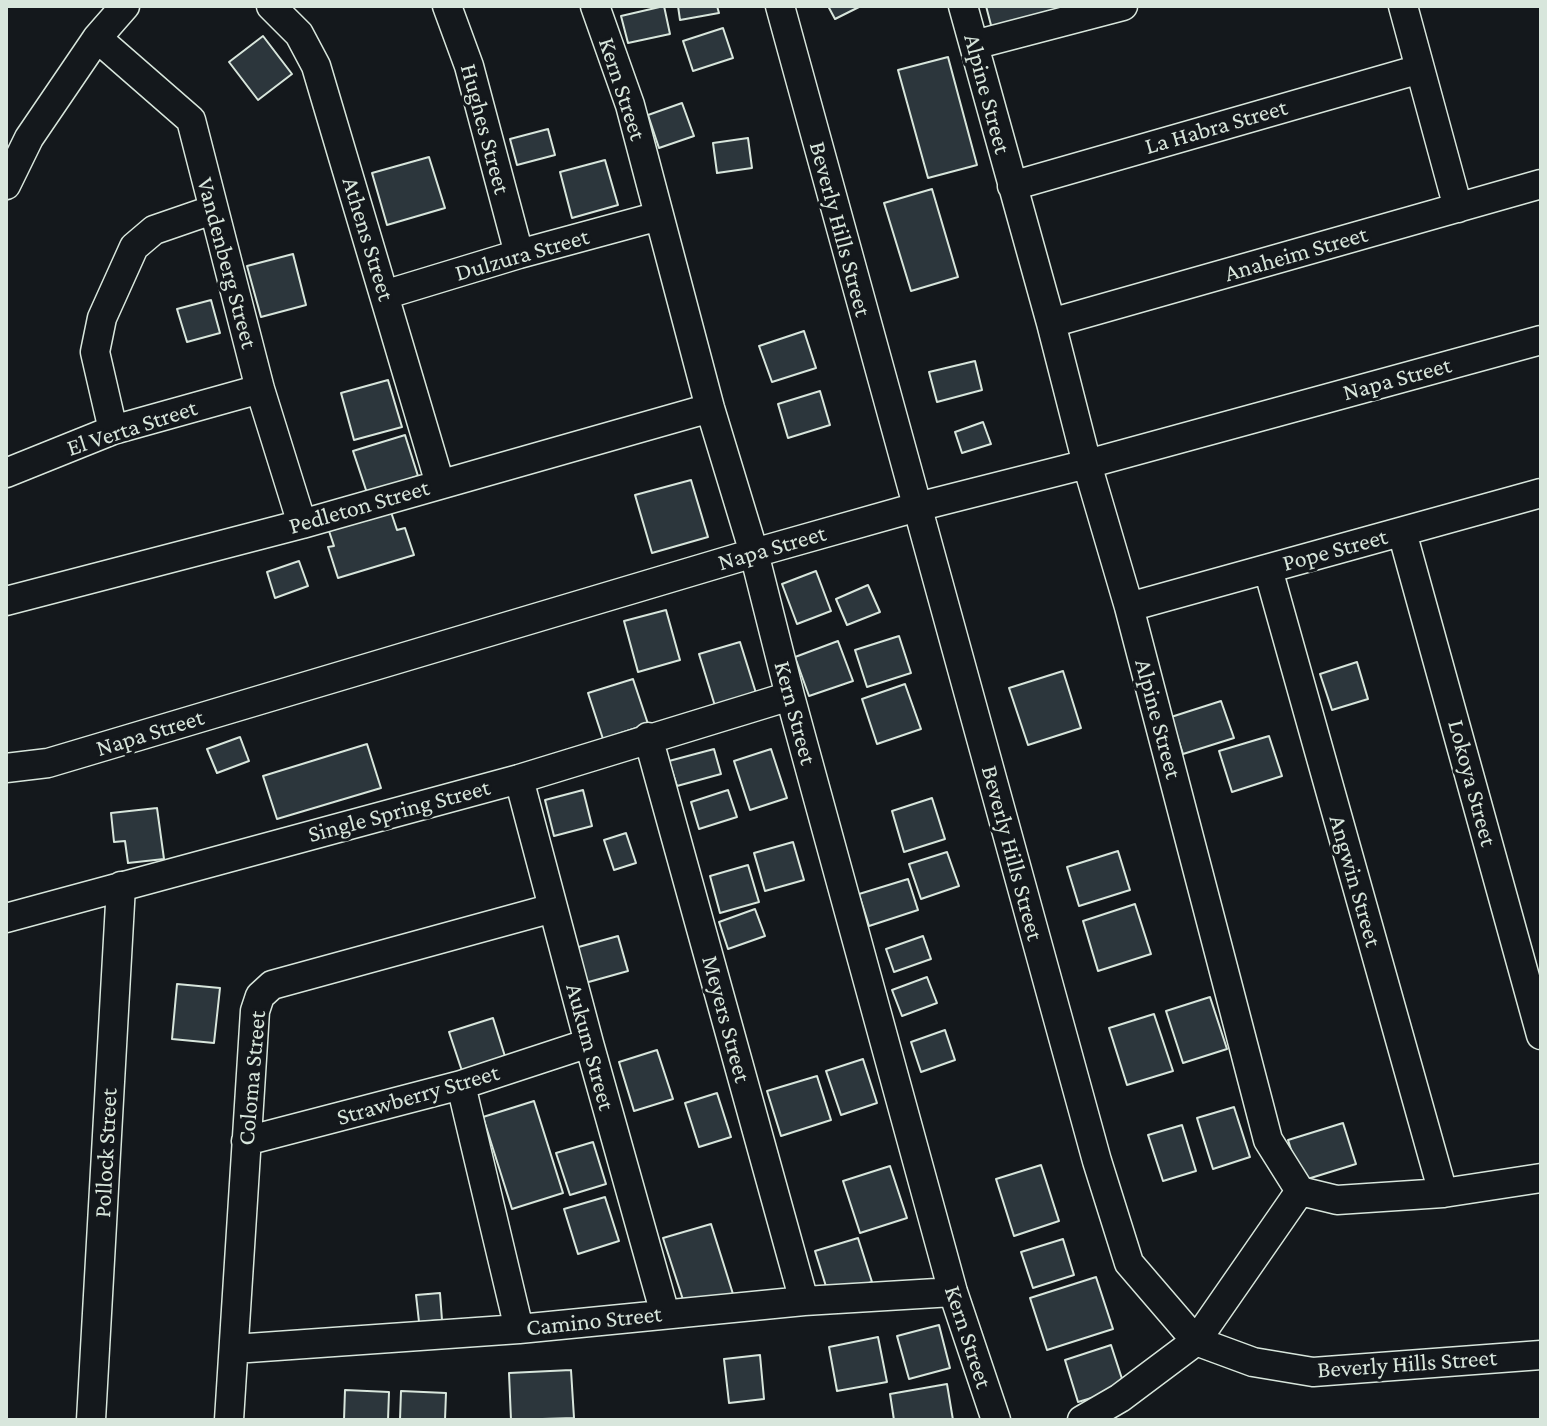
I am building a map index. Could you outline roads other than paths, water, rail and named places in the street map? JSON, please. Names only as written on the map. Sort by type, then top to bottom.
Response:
[{"type":"street","points":[[6,185],[29,138],[97,38],[125,6]]},
{"type":"street","name":"Athens Street","points":[[271,6],[299,34],[316,66],[440,484]]},
{"type":"street","name":"Hughes Street","points":[[447,6],[469,66],[519,254]]},
{"type":"street","name":"Kern Street","points":[[595,6],[630,105],[953,1292],[996,1420]]},
{"type":"street","name":"Beverly Hills Street","points":[[780,6],[1097,1161],[1129,1263],[1196,1341],[1253,1362],[1313,1372],[1541,1355]]},
{"type":"street","name":"Alpine Street","points":[[963,6],[1087,464],[1129,607],[1268,1140],[1300,1191]]},
{"type":"street","points":[[974,45],[1123,6]]},
{"type":"street","points":[[1403,6],[1458,208]]},
{"type":"street","name":"Vandenberg Street","points":[[97,38],[191,120],[260,389],[302,524]]},
{"type":"street","name":"La Habra Street","points":[[1012,186],[1420,69]]},
{"type":"street","name":"Anaheim Street","points":[[1051,323],[1541,184]]},
{"type":"street","points":[[113,430],[95,352],[102,318],[127,261],[134,247],[154,230],[212,210]]},
{"type":"street","name":"Dulzura Street","points":[[384,295],[659,216]]},
{"type":"street","name":"Napa Street","points":[[6,768],[48,763],[917,507],[1087,464],[1541,340]]},
{"type":"street","name":"El Verta Street","points":[[6,473],[113,430],[260,389]]},
{"type":"street","name":"Pedleton Street","points":[[6,601],[302,524],[710,408]]},
{"type":"street","name":"Pope Street","points":[[1129,607],[1540,496]]},
{"type":"street","name":"Lokoya Street","points":[[1402,532],[1541,1035]]},
{"type":"street","name":"Angwin Street","points":[[1268,569],[1443,1193]]},
{"type":"street","name":"Single Spring Street","points":[[6,918],[519,779],[790,696]]},
{"type":"street","name":"Meyers Street","points":[[648,737],[804,1301]]},
{"type":"street","name":"Aukum Street","points":[[519,779],[665,1314]]},
{"type":"street","name":"Pollock Street","points":[[91,1420],[121,886]]},
{"type":"street","name":"Coloma Street","points":[[229,1420],[255,1011],[260,996],[272,985],[553,908]]},
{"type":"street","name":"Strawberry Street","points":[[246,1141],[461,1085],[589,1043]]},
{"type":"street","points":[[461,1085],[519,1329]]},
{"type":"street","points":[[1082,1420],[1120,1398],[1196,1341],[1300,1191],[1337,1200],[1443,1193],[1541,1178]]},
{"type":"street","name":"Camino Street","points":[[234,1349],[519,1329],[804,1301],[953,1292]]}]
